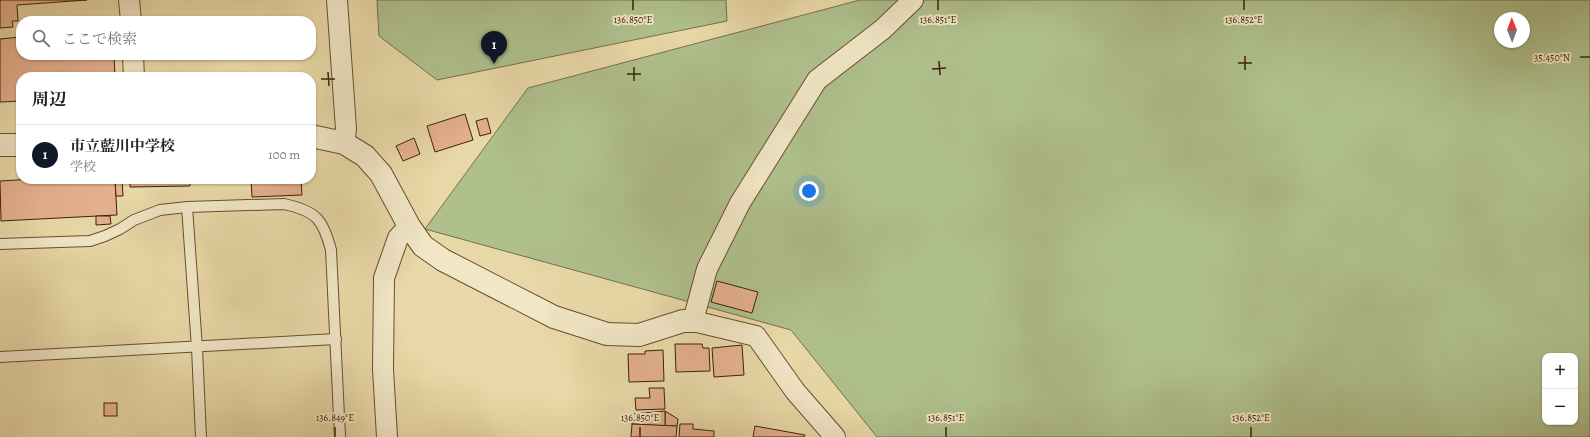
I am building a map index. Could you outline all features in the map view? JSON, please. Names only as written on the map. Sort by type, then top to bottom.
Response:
[{"type":"street","points":[[129,0],[131,16]]},
{"type":"street","points":[[337,0],[346,129],[344,143]]},
{"type":"street","points":[[693,321],[707,269],[737,210],[817,80],[883,29],[913,0]]},
{"type":"street","points":[[133,60],[134,72]]},
{"type":"street","points":[[316,137],[344,143],[365,156],[381,174],[409,226],[423,246],[444,260],[554,318],[607,334],[639,335],[683,321],[693,321],[756,336],[795,391],[835,437]]},
{"type":"street","points":[[0,146],[16,145]]},
{"type":"street","points":[[387,437],[383,369],[384,278],[398,238],[409,226]]},
{"type":"lane","points":[[0,244],[90,241],[105,236],[134,220],[160,210],[187,207],[284,204],[298,207],[318,217],[326,230],[331,250],[340,437]]},
{"type":"lane","points":[[187,207],[197,348],[200,437]]},
{"type":"lane","points":[[0,357],[197,348],[336,339]]},
{"type":"green space","points":[[377,0],[726,0],[727,21],[437,80],[379,36]]},
{"type":"green space","points":[[860,0],[1590,0],[1590,437],[877,437],[791,330],[425,229],[528,88]]},
{"type":"building","points":[[0,0],[87,0],[17,5],[18,16],[16,16],[16,21],[12,21],[13,27],[0,28]]},
{"type":"building","points":[[16,37],[16,60],[114,60],[115,72],[16,72],[16,101],[0,102],[0,39]]},
{"type":"building","points":[[465,114],[473,140],[435,152],[427,126]]},
{"type":"building","points":[[487,118],[491,133],[480,136],[476,121]]},
{"type":"building","points":[[414,138],[420,154],[403,161],[396,146]]},
{"type":"building","points":[[16,180],[16,184],[115,184],[117,215],[1,221],[0,181]]},
{"type":"building","points":[[115,184],[122,184],[123,196],[116,196]]},
{"type":"building","points":[[130,184],[190,184],[190,186],[130,187]]},
{"type":"building","points":[[251,184],[301,184],[302,195],[252,197]]},
{"type":"building","points":[[96,216],[110,216],[111,224],[96,225]]},
{"type":"building","points":[[717,281],[758,292],[752,313],[711,302]]},
{"type":"building","points":[[675,344],[702,344],[703,348],[709,348],[710,371],[676,372]]},
{"type":"building","points":[[742,345],[744,375],[714,377],[712,348]]},
{"type":"building","points":[[663,350],[664,381],[629,382],[628,354],[645,354],[645,351]]},
{"type":"building","points":[[649,388],[664,388],[665,409],[636,410],[635,398],[650,398]]},
{"type":"building","points":[[104,403],[117,403],[117,416],[104,416]]},
{"type":"building","points":[[665,411],[678,419],[677,426],[665,426]]},
{"type":"building","points":[[665,411],[665,426],[632,424],[633,414]]},
{"type":"building","points":[[632,424],[677,426],[676,437],[631,437]]},
{"type":"building","points":[[680,424],[693,424],[693,429],[714,431],[714,437],[679,437]]},
{"type":"building","points":[[755,426],[805,435],[804,437],[753,437]]},
{"type":"place","name":"市立藍川中学校","points":[[494,64]]}]
